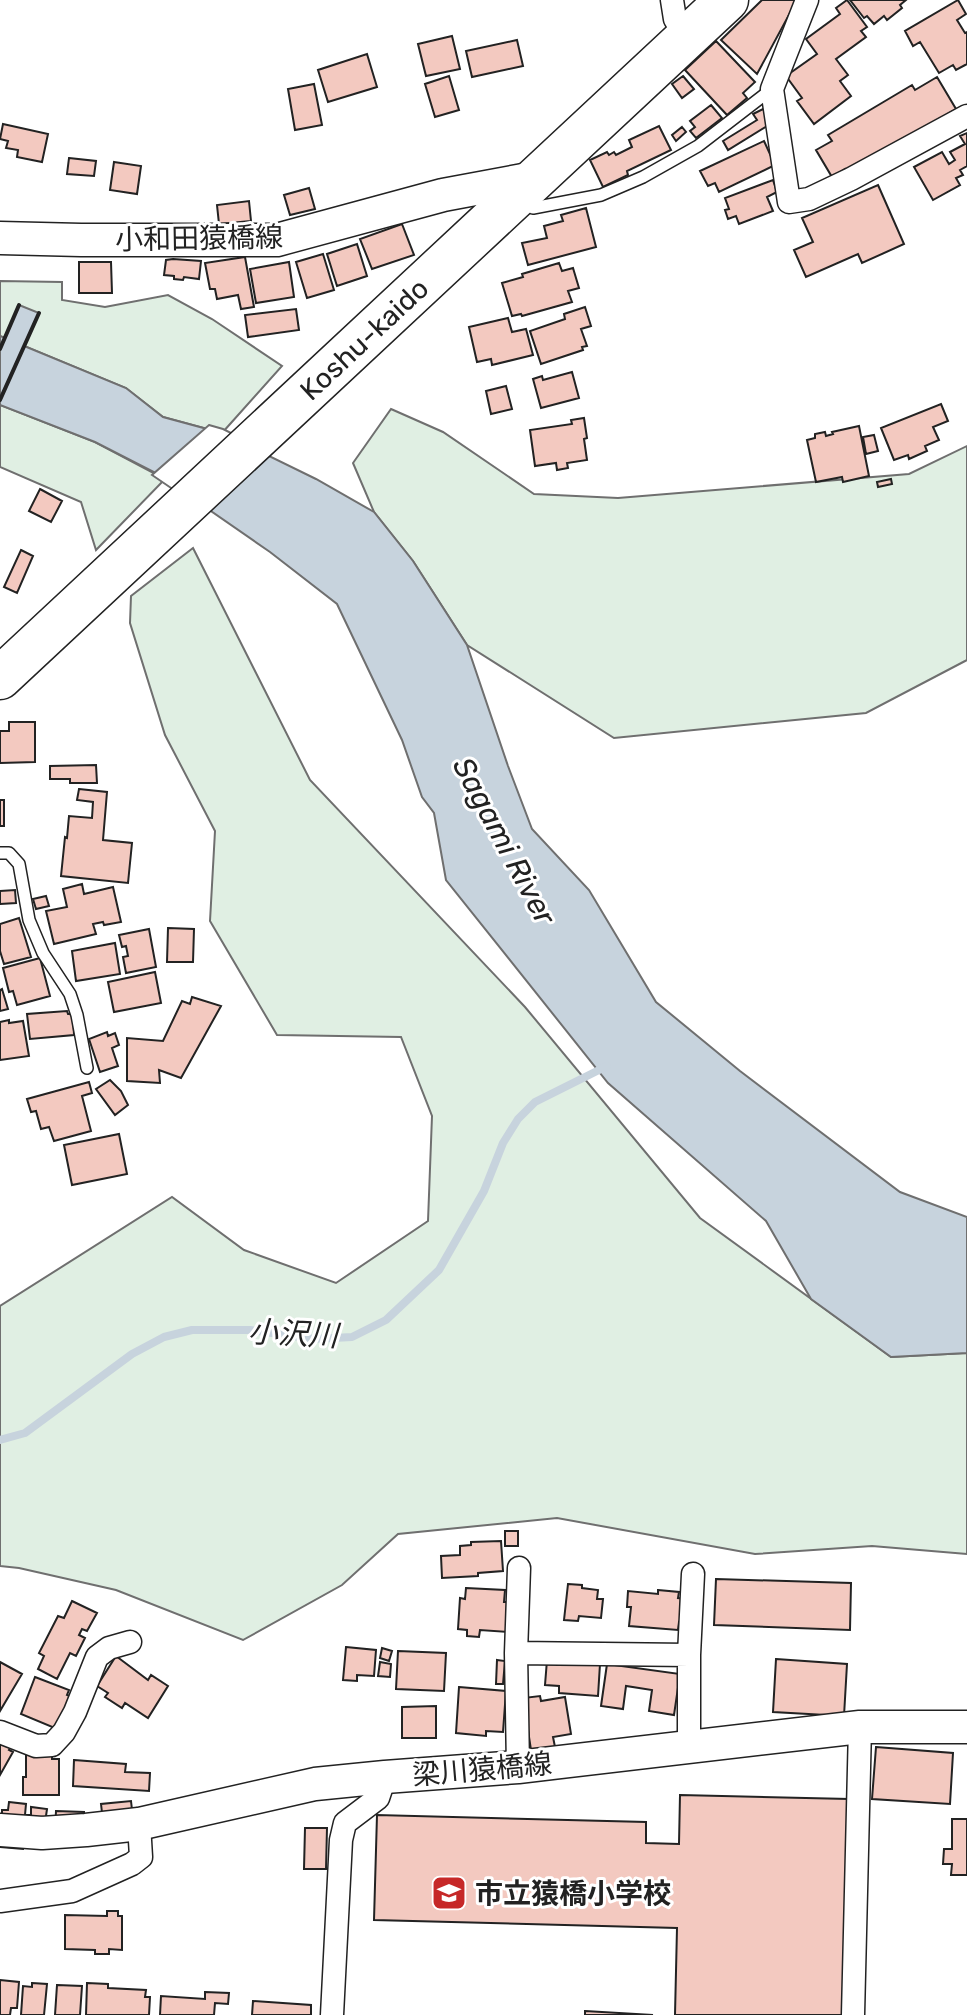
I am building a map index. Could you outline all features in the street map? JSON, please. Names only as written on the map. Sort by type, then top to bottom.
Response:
[{"type":"highway","name":"Koshu-kaido","points":[[0,678],[526,187],[679,18],[727,0]]},
{"type":"main road","name":"小和田猿橋線","points":[[0,238],[277,240],[443,195],[526,187]]},
{"type":"main road","name":"梁川猿橋線","points":[[0,1830],[42,1833],[139,1824],[315,1784],[518,1767],[860,1727],[967,1727]]},
{"type":"street","points":[[807,0],[772,89],[789,202],[809,199],[851,179],[967,116]]},
{"type":"street","points":[[518,1767],[516,1653],[519,1568]]},
{"type":"street","points":[[689,1748],[693,1574]]},
{"type":"street","points":[[0,1732],[36,1746],[52,1745],[64,1732],[75,1712],[97,1657],[109,1648],[130,1642]]},
{"type":"street","points":[[516,1653],[689,1655]]},
{"type":"street","points":[[853,2015],[860,1727]]},
{"type":"street","points":[[332,2015],[341,1840],[345,1823],[378,1798],[385,1777]]},
{"type":"street","points":[[0,1901],[72,1891],[132,1864],[141,1857],[139,1824]]},
{"type":"lane","points":[[526,187],[533,208],[601,195],[643,177],[698,146],[772,89]]},
{"type":"lane","points":[[0,853],[9,853],[19,864],[29,920],[43,953],[70,994],[87,1068]]},
{"type":"green space","points":[[0,281],[62,282],[62,300],[105,307],[168,295],[212,319],[282,366],[222,433],[163,417],[126,388],[0,336]]},
{"type":"green space","points":[[0,405],[95,442],[165,479],[96,550],[81,502],[0,467]]},
{"type":"green space","points":[[391,409],[443,432],[534,494],[618,498],[909,474],[967,446],[967,660],[866,713],[614,738],[467,645],[413,561],[374,512],[353,463]]},
{"type":"green space","points":[[193,548],[310,780],[525,1007],[700,1218],[891,1357],[967,1353],[967,1554],[872,1546],[755,1554],[557,1518],[398,1534],[342,1585],[243,1640],[116,1590],[0,1566],[0,1306],[172,1197],[244,1250],[336,1283],[428,1221],[432,1116],[401,1037],[277,1035],[210,921],[215,831],[165,735],[130,623],[131,596]]},
{"type":"water","name":"Sagami River","points":[[19,305],[39,313],[24,346],[126,388],[163,417],[222,433],[316,479],[374,512],[413,561],[467,645],[532,829],[589,890],[656,1002],[740,1071],[900,1192],[967,1217],[967,1353],[891,1357],[811,1299],[766,1221],[608,1083],[446,880],[434,813],[422,797],[402,740],[337,604],[270,552],[156,473],[95,442],[0,405],[0,336],[5,338]]},
{"type":"pier","points":[[209,425],[261,448],[199,507],[152,475]]},
{"type":"building","points":[[762,0],[797,0],[757,74],[721,40]]},
{"type":"building","points":[[847,0],[867,27],[861,31],[866,37],[836,59],[848,75],[840,81],[851,96],[814,124],[797,101],[802,98],[786,76],[817,54],[806,39],[840,14],[836,8]]},
{"type":"building","points":[[850,0],[906,0],[900,5],[902,8],[887,20],[884,16],[874,24],[867,16],[864,18]]},
{"type":"building","points":[[958,0],[966,14],[957,20],[967,32],[967,64],[956,70],[953,65],[939,73],[920,42],[913,46],[905,31]]},
{"type":"building","points":[[452,36],[460,69],[426,76],[418,44]]},
{"type":"building","points":[[517,40],[523,66],[472,77],[466,51]]},
{"type":"building","points":[[716,41],[755,82],[743,93],[747,98],[727,115],[685,70]]},
{"type":"building","points":[[367,54],[377,87],[328,102],[318,70]]},
{"type":"building","points":[[449,76],[459,110],[435,117],[425,84]]},
{"type":"building","points":[[683,76],[694,89],[682,98],[672,84]]},
{"type":"building","points":[[937,77],[956,109],[847,173],[845,169],[832,177],[816,150],[832,141],[828,135],[912,85],[915,90]]},
{"type":"building","points":[[314,84],[322,125],[295,130],[288,89]]},
{"type":"building","points":[[711,105],[722,118],[696,138],[690,131],[695,127],[690,121]]},
{"type":"building","points":[[763,109],[772,123],[728,150],[723,141],[757,120],[753,114]]},
{"type":"building","points":[[3,124],[48,134],[42,162],[17,157],[18,150],[6,148],[8,141],[0,139]]},
{"type":"building","points":[[659,126],[671,150],[627,171],[628,175],[603,187],[590,160],[607,152],[616,155],[632,147],[629,140]]},
{"type":"building","points":[[682,127],[686,132],[676,141],[672,135]]},
{"type":"building","points":[[967,133],[967,166],[960,170],[963,175],[956,178],[960,185],[933,200],[914,167],[942,152],[949,164],[955,160],[950,152],[965,144],[960,136]]},
{"type":"building","points":[[764,141],[775,165],[719,192],[715,183],[708,186],[700,171]]},
{"type":"building","points":[[69,158],[96,161],[94,176],[67,174]]},
{"type":"building","points":[[114,162],[141,166],[137,194],[110,190]]},
{"type":"building","points":[[773,180],[777,192],[767,197],[773,211],[739,224],[736,216],[728,219],[725,210],[729,209],[725,198]]},
{"type":"building","points":[[878,185],[904,244],[862,263],[858,254],[806,277],[794,250],[813,242],[802,218]]},
{"type":"building","points":[[309,188],[315,209],[290,215],[284,195]]},
{"type":"building","points":[[249,201],[251,221],[219,224],[217,205]]},
{"type":"building","points":[[586,208],[596,247],[528,265],[522,243],[547,238],[544,226],[563,221],[561,215]]},
{"type":"building","points":[[402,224],[414,255],[372,269],[360,239]]},
{"type":"building","points":[[357,244],[367,276],[337,286],[327,254]]},
{"type":"building","points":[[323,254],[334,290],[307,298],[296,262]]},
{"type":"building","points":[[245,257],[254,307],[241,309],[238,295],[217,299],[215,289],[210,289],[205,263]]},
{"type":"building","points":[[166,260],[201,261],[199,279],[174,279],[174,276],[164,275]]},
{"type":"building","points":[[79,262],[111,262],[112,293],[79,293]]},
{"type":"building","points":[[289,262],[294,297],[256,303],[250,269]]},
{"type":"building","points":[[559,263],[562,271],[573,268],[579,288],[568,291],[572,302],[512,316],[502,283]]},
{"type":"building","points":[[585,307],[591,326],[581,329],[587,346],[541,364],[530,331],[565,319],[564,314]]},
{"type":"building","points":[[296,309],[299,330],[248,337],[245,315]]},
{"type":"building","points":[[508,318],[512,332],[526,329],[533,355],[492,365],[491,359],[477,362],[469,327]]},
{"type":"building","points":[[572,372],[579,398],[541,408],[533,379],[542,376],[543,380]]},
{"type":"building","points":[[506,386],[512,409],[491,414],[486,391]]},
{"type":"building","points":[[941,404],[948,421],[933,427],[939,440],[925,446],[927,451],[909,459],[908,455],[894,460],[881,428]]},
{"type":"building","points":[[584,418],[587,460],[567,463],[568,468],[557,470],[556,463],[535,466],[530,430],[572,424],[571,420]]},
{"type":"building","points":[[859,426],[869,476],[843,482],[842,477],[816,482],[807,440],[815,438],[815,434],[825,432],[826,436]]},
{"type":"building","points":[[874,435],[878,451],[866,454],[863,437]]},
{"type":"building","points":[[891,479],[892,484],[878,487],[877,482]]},
{"type":"building","points":[[40,489],[62,501],[51,522],[29,511]]},
{"type":"building","points":[[21,550],[33,556],[17,593],[4,587]]},
{"type":"building","points":[[9,722],[35,722],[35,762],[0,763],[0,731],[9,731]]},
{"type":"building","points":[[96,765],[97,783],[50,779],[50,766]]},
{"type":"building","points":[[79,789],[107,792],[103,840],[132,843],[128,883],[61,876],[69,816],[92,818],[93,802],[77,800]]},
{"type":"building","points":[[0,800],[4,800],[4,826],[0,826]]},
{"type":"building","points":[[82,884],[84,894],[113,887],[121,922],[93,924],[96,934],[54,944],[46,911],[67,907],[63,889]]},
{"type":"building","points":[[15,890],[16,903],[0,904],[0,891]]},
{"type":"building","points":[[46,896],[49,906],[36,909],[33,899]]},
{"type":"building","points":[[19,918],[31,957],[4,964],[0,951],[0,924]]},
{"type":"building","points":[[168,928],[194,929],[193,962],[167,962]]},
{"type":"building","points":[[149,929],[156,967],[126,973],[123,957],[128,956],[119,935]]},
{"type":"building","points":[[115,943],[120,974],[76,981],[72,951]]},
{"type":"building","points":[[40,958],[50,996],[17,1005],[13,991],[9,992],[3,968]]},
{"type":"building","points":[[155,972],[161,1003],[114,1012],[108,982]]},
{"type":"building","points":[[0,990],[8,1009],[0,1011]]},
{"type":"building","points":[[192,997],[221,1006],[181,1078],[159,1070],[160,1083],[127,1081],[127,1038],[163,1041],[182,1001],[190,1004]]},
{"type":"building","points":[[67,1011],[73,1014],[74,1035],[30,1039],[27,1014]]},
{"type":"building","points":[[9,1020],[9,1023],[23,1021],[29,1056],[0,1060],[0,1022]]},
{"type":"building","points":[[107,1032],[108,1036],[115,1033],[119,1045],[112,1048],[118,1066],[100,1072],[89,1039]]},
{"type":"building","points":[[110,1080],[121,1091],[128,1105],[115,1115],[96,1089]]},
{"type":"building","points":[[89,1082],[92,1093],[82,1096],[91,1131],[54,1141],[49,1127],[41,1129],[36,1111],[31,1112],[27,1099]]},
{"type":"building","points":[[119,1134],[127,1174],[72,1185],[64,1145]]},
{"type":"building","points":[[505,1531],[518,1531],[518,1546],[505,1546]]},
{"type":"building","points":[[501,1541],[503,1571],[442,1578],[441,1556],[460,1555],[460,1546],[471,1545],[471,1542]]},
{"type":"building","points":[[716,1579],[851,1583],[850,1630],[714,1625]]},
{"type":"building","points":[[568,1584],[598,1590],[597,1599],[603,1599],[601,1618],[579,1616],[578,1621],[564,1620]]},
{"type":"building","points":[[466,1588],[505,1590],[504,1602],[510,1602],[508,1632],[480,1630],[479,1637],[467,1636],[467,1630],[458,1629],[460,1598],[465,1599]]},
{"type":"building","points":[[658,1590],[679,1592],[678,1598],[688,1599],[686,1623],[679,1622],[678,1630],[629,1626],[631,1607],[627,1607],[628,1591],[658,1594]]},
{"type":"building","points":[[72,1601],[97,1613],[87,1631],[82,1629],[79,1635],[85,1638],[76,1656],[70,1653],[57,1679],[38,1669],[44,1656],[39,1653],[58,1616],[64,1618]]},
{"type":"building","points":[[346,1647],[376,1650],[374,1676],[357,1675],[357,1681],[343,1680]]},
{"type":"building","points":[[382,1648],[392,1651],[389,1661],[380,1658]]},
{"type":"building","points":[[398,1651],[446,1653],[444,1691],[396,1689]]},
{"type":"building","points":[[116,1656],[148,1680],[151,1675],[168,1686],[148,1718],[125,1703],[122,1708],[105,1697],[108,1693],[97,1686]]},
{"type":"building","points":[[776,1659],[847,1664],[844,1716],[773,1712]]},
{"type":"building","points":[[497,1660],[505,1661],[503,1684],[496,1684]]},
{"type":"building","points":[[547,1660],[600,1664],[598,1696],[559,1693],[559,1686],[545,1685]]},
{"type":"building","points":[[0,1662],[22,1674],[0,1711]]},
{"type":"building","points":[[380,1662],[391,1664],[390,1677],[378,1676]]},
{"type":"building","points":[[607,1664],[680,1674],[674,1715],[649,1711],[652,1690],[626,1686],[623,1709],[601,1706]]},
{"type":"building","points":[[35,1677],[69,1690],[67,1695],[70,1696],[57,1729],[21,1714]]},
{"type":"building","points":[[459,1687],[506,1691],[503,1732],[486,1731],[486,1736],[456,1733]]},
{"type":"building","points":[[540,1696],[541,1701],[565,1697],[571,1734],[553,1737],[555,1747],[531,1750],[523,1698]]},
{"type":"building","points":[[436,1706],[436,1738],[402,1738],[402,1707]]},
{"type":"building","points":[[2,1741],[12,1746],[9,1750],[13,1752],[0,1775],[0,1744]]},
{"type":"building","points":[[876,1747],[953,1753],[950,1804],[872,1799]]},
{"type":"building","points":[[26,1754],[52,1754],[52,1759],[59,1759],[59,1795],[23,1795]]},
{"type":"building","points":[[74,1760],[126,1764],[125,1772],[150,1773],[149,1791],[73,1786]]},
{"type":"building","points":[[680,1795],[849,1799],[843,2015],[675,2015],[677,1928],[374,1920],[377,1815],[646,1822],[646,1843],[679,1844]]},
{"type":"building","points":[[131,1801],[134,1827],[104,1830],[101,1804]]},
{"type":"building","points":[[9,1802],[26,1804],[25,1815],[31,1815],[31,1807],[47,1809],[44,1830],[24,1839],[23,1849],[0,1847],[0,1815],[2,1810],[8,1810]]},
{"type":"building","points":[[56,1811],[84,1812],[83,1833],[55,1832]]},
{"type":"building","points":[[952,1819],[967,1819],[967,1875],[951,1875],[952,1864],[943,1864],[944,1849],[952,1849]]},
{"type":"building","points":[[305,1828],[327,1828],[326,1869],[304,1869]]},
{"type":"building","points":[[107,1911],[118,1911],[118,1916],[122,1916],[122,1950],[109,1949],[109,1954],[95,1954],[95,1950],[65,1949],[65,1915],[107,1916]]},
{"type":"building","points":[[0,1980],[19,1982],[17,2008],[11,2008],[10,2015],[0,2015]]},
{"type":"building","points":[[32,1983],[47,1984],[44,2015],[21,2015],[23,1986],[32,1987]]},
{"type":"building","points":[[87,1983],[108,1984],[108,1988],[146,1990],[145,1997],[150,1997],[149,2015],[86,2015]]},
{"type":"building","points":[[57,1985],[82,1986],[80,2015],[55,2015]]},
{"type":"building","points":[[205,1992],[229,1993],[228,2004],[215,2003],[214,2015],[160,2015],[161,1996],[205,1999]]},
{"type":"building","points":[[253,2001],[311,2005],[311,2015],[252,2015]]},
{"type":"building","points":[[585,2011],[653,2015],[585,2015]]},
{"type":"waterway","name":"小沢川","points":[[0,1440],[25,1433],[132,1354],[164,1337],[192,1330],[250,1330],[314,1339],[352,1337],[386,1320],[439,1270],[484,1191],[503,1143],[518,1119],[535,1102],[607,1066]]},
{"type":"wall","points":[[0,349],[19,305]]},
{"type":"wall","points":[[0,400],[39,313]]},
{"type":"place","name":"市立猿橋小学校","points":[[449,1893]]}]
